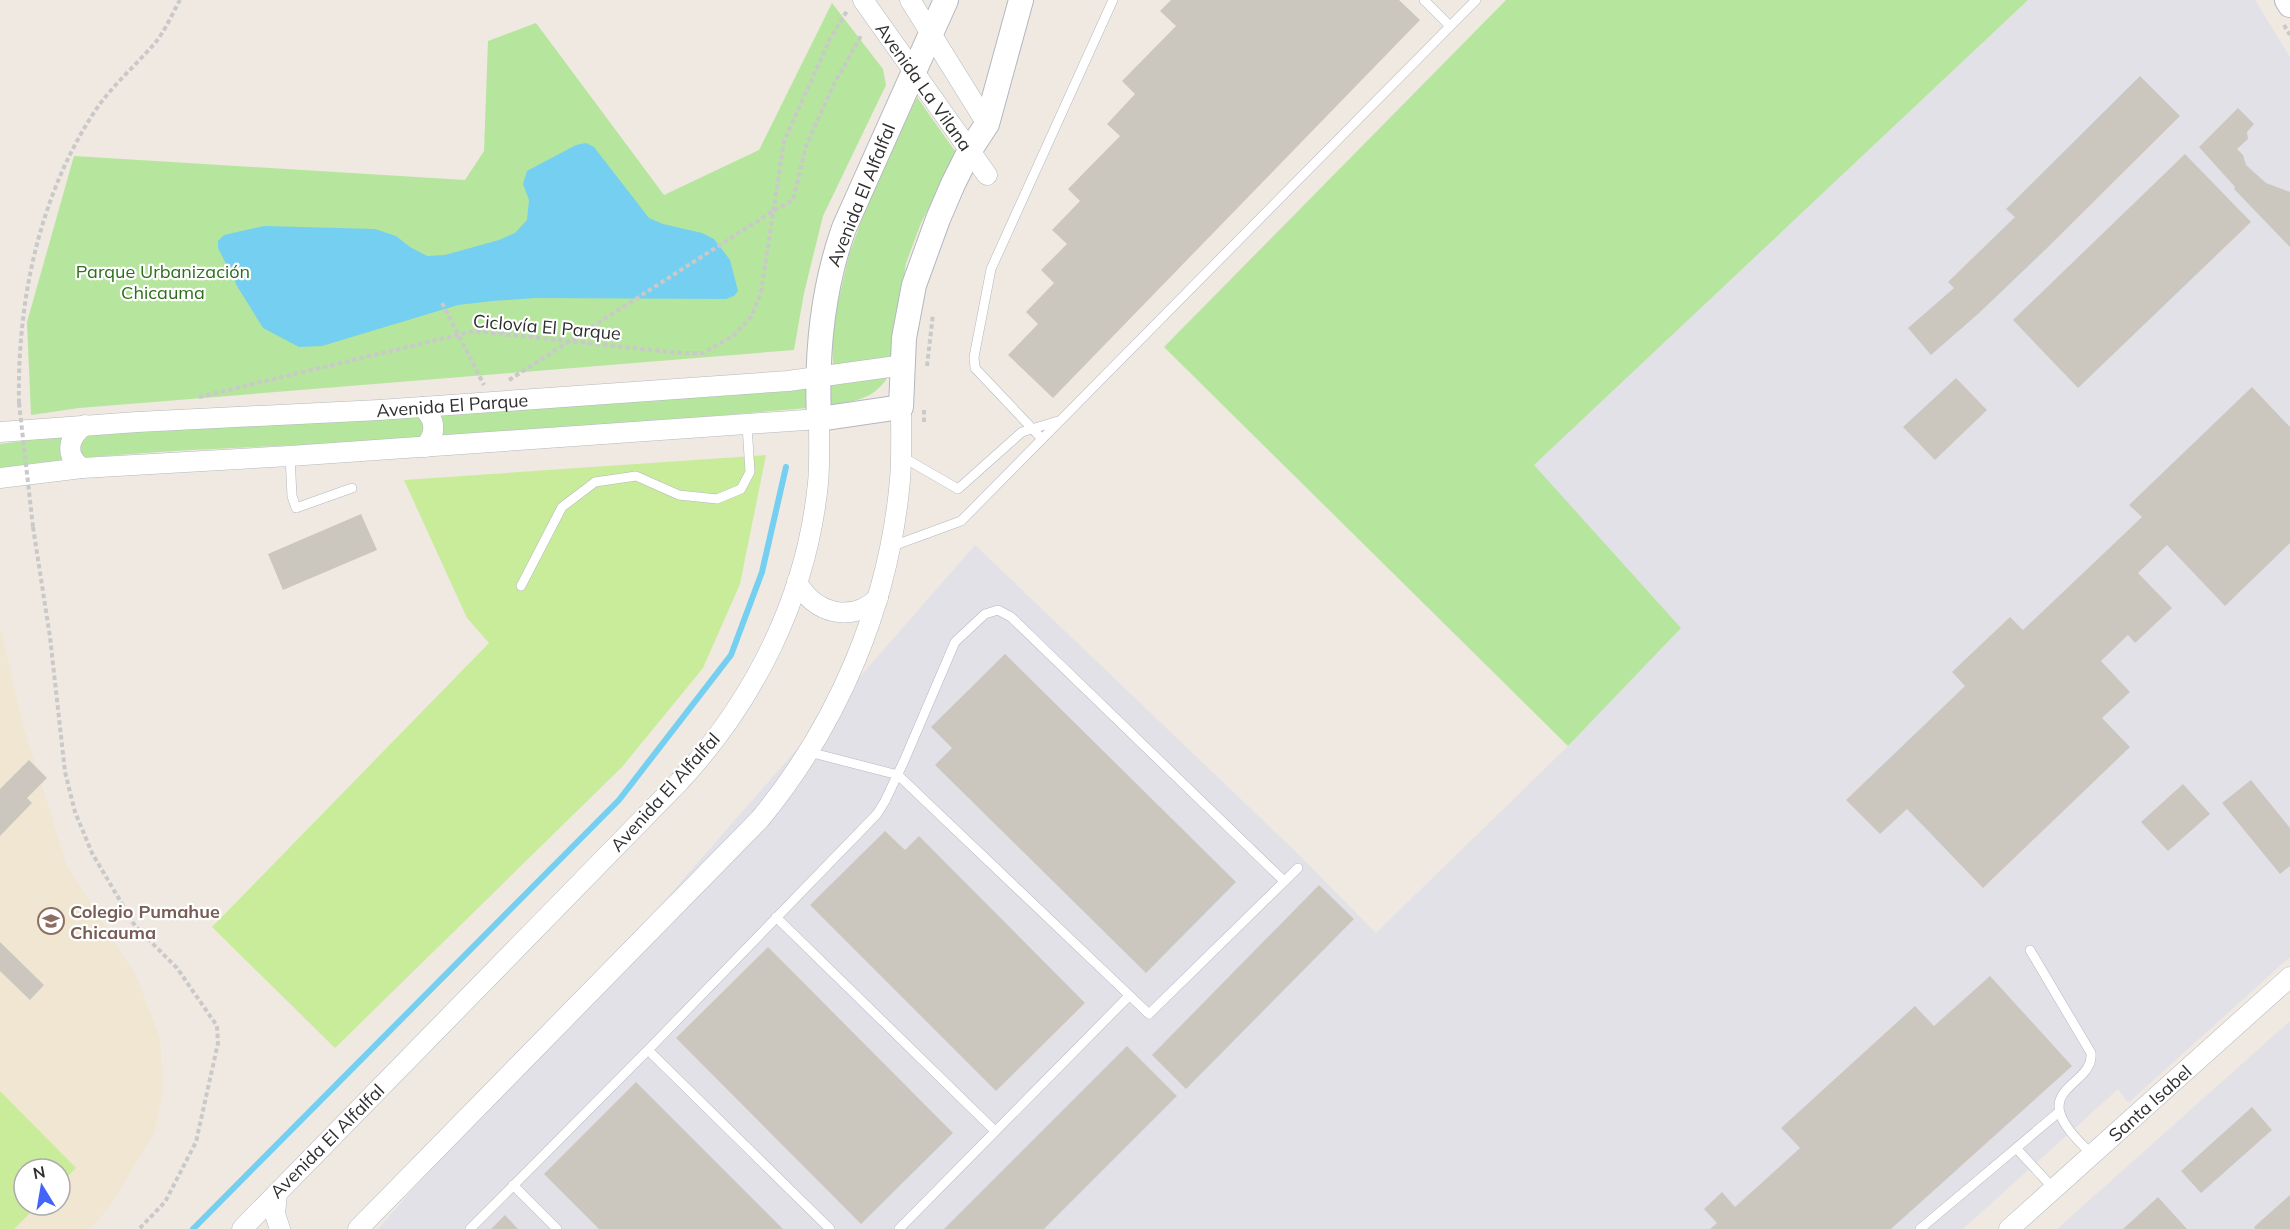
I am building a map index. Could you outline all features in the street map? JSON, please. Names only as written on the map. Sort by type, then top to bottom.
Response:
[{"type":"street","name":"Avenida La Vilana","points":[[910,0],[987,124]]},
{"type":"street","name":"Avenida El Alfalfal","points":[[242,1229],[694,766],[750,688],[779,632],[797,582],[810,532],[817,491],[819,419],[817,377],[822,310],[833,259],[844,228],[912,72],[946,0]]},
{"type":"street","points":[[358,1229],[760,819],[809,752],[828,720],[850,674],[878,598],[890,547],[900,480],[901,456],[912,406],[915,366],[904,338],[914,285],[938,219],[970,150],[987,124],[1021,0]]},
{"type":"street","points":[[2287,0],[2290,5]]},
{"type":"street","name":"Avenida La Vilana","points":[[861,8],[912,72],[987,175]]},
{"type":"street","name":"Avenida El Parque","points":[[0,432],[85,425],[422,407],[817,377],[915,366]]},
{"type":"street","points":[[0,478],[82,468],[747,425],[819,419],[912,406]]},
{"type":"street","points":[[422,407],[428,412],[434,426],[433,434],[426,447]]},
{"type":"street","points":[[82,468],[72,459],[70,445],[75,432],[85,425]]},
{"type":"street","points":[[797,582],[817,606],[836,612],[855,612],[878,598]]},
{"type":"street","name":"Santa Isabel","points":[[2009,1229],[2290,977]]},
{"type":"street","points":[[277,1193],[275,1214],[280,1229]]},
{"type":"lane","points":[[1042,439],[975,368],[974,357],[991,269],[1113,0]]},
{"type":"lane","points":[[1424,0],[1450,26]]},
{"type":"lane","points":[[890,547],[961,521],[1476,0]]},
{"type":"lane","points":[[901,456],[958,489],[1022,432],[1061,420]]},
{"type":"lane","points":[[521,586],[562,507],[595,482],[636,476],[679,495],[717,499],[741,489],[750,472],[747,425]]},
{"type":"lane","points":[[290,456],[291,489],[296,508],[352,488]]},
{"type":"lane","points":[[470,1229],[866,826],[885,801],[955,642],[985,614],[998,610],[1011,617],[1284,881]]},
{"type":"lane","points":[[809,752],[897,775],[1149,1014],[1298,868]]},
{"type":"lane","points":[[776,916],[995,1131]]},
{"type":"lane","points":[[1920,1229],[2059,1112],[2067,1088],[2088,1069],[2092,1062],[2091,1053],[2030,950]]},
{"type":"lane","points":[[899,1229],[1129,996]]},
{"type":"lane","points":[[648,1050],[830,1229]]},
{"type":"lane","points":[[2059,1112],[2069,1129],[2092,1155]]},
{"type":"lane","points":[[2016,1148],[2054,1189]]},
{"type":"lane","points":[[513,1185],[557,1229]]},
{"type":"path","points":[[139,1229],[165,1202],[196,1142],[218,1043],[217,1026],[177,968],[135,926],[92,853],[75,812],[65,772],[50,637],[33,527],[19,403],[20,335],[24,305],[51,198],[69,157],[98,107],[157,41],[180,0]]},
{"type":"path","points":[[508,382],[772,211],[793,200],[806,146],[833,86],[861,8]]},
{"type":"path","name":"Ciclovía El Parque","points":[[195,398],[474,331],[680,353],[704,353],[732,336],[751,317],[761,292],[784,141],[830,39],[861,8]]},
{"type":"path","points":[[442,303],[486,388]]},
{"type":"path","points":[[915,366],[933,309]]},
{"type":"path","points":[[912,406],[924,424]]},
{"type":"path","points":[[12,417],[22,415]]},
{"type":"shaded area","points":[[2028,0],[2255,0],[2290,57],[2290,957],[2128,1103],[2118,1089],[1963,1229],[378,1229],[975,545],[1296,852],[1376,933],[1568,746],[1680,628],[1533,465]]},
{"type":"shaded area","name":"Colegio Pumahue Chicauma","points":[[0,627],[24,729],[67,866],[136,976],[160,1039],[163,1087],[155,1131],[110,1206],[90,1229],[0,1229]]},
{"type":"shaded area","points":[[2290,1021],[2290,1229],[2057,1229],[2253,1054]]},
{"type":"green space","points":[[1506,0],[2028,0],[1534,465],[1681,628],[1568,746],[1164,347]]},
{"type":"green space","name":"Parque Urbanización Chicauma","points":[[832,3],[883,69],[886,85],[823,216],[804,293],[794,350],[79,408],[31,415],[27,322],[74,156],[465,180],[484,151],[488,41],[536,23],[664,195],[759,150]]},
{"type":"green space","points":[[917,97],[957,154],[921,223],[906,263],[888,377],[876,391],[855,401],[829,406],[496,434],[144,453],[0,468],[0,444],[45,438],[808,380],[833,363],[831,332],[849,255],[870,196]]},
{"type":"green space","points":[[766,455],[740,584],[703,668],[622,767],[335,1048],[212,927],[489,643],[467,618],[404,480]]},
{"type":"green space","points":[[0,1091],[65,1157],[12,1157],[12,1217],[26,1217],[14,1229],[0,1229]]},
{"type":"water","points":[[586,143],[594,147],[649,218],[663,224],[702,233],[714,239],[730,260],[738,291],[734,296],[726,299],[535,298],[458,305],[322,346],[299,347],[263,328],[237,286],[218,248],[218,241],[224,235],[264,226],[375,229],[396,236],[427,256],[445,255],[499,240],[515,233],[527,220],[529,200],[523,184],[527,171],[576,145]]},
{"type":"building","points":[[1171,0],[1399,0],[1420,20],[1053,398],[1008,355],[1038,324],[1026,312],[1054,283],[1041,270],[1067,244],[1052,230],[1080,201],[1068,189],[1120,136],[1107,124],[1135,94],[1122,81],[1176,26],[1160,11]]},
{"type":"building","points":[[2140,76],[2180,116],[2046,249],[1931,355],[1908,328],[1954,288],[1948,282],[2015,217],[2006,209]]},
{"type":"building","points":[[2238,108],[2254,124],[2247,132],[2248,139],[2237,149],[2243,155],[2246,165],[2266,183],[2290,192],[2290,247],[2234,189],[2235,187],[2199,147]]},
{"type":"building","points":[[2185,154],[2251,222],[2078,388],[2013,320]]},
{"type":"building","points":[[1956,378],[1987,410],[1935,460],[1903,427]]},
{"type":"building","points":[[2252,387],[2290,427],[2290,543],[2225,606],[2167,545],[2138,573],[2172,608],[2135,643],[2128,635],[2101,661],[2130,692],[2102,718],[2130,747],[1983,888],[1907,809],[1880,834],[1846,800],[1965,686],[1952,672],[2010,617],[2023,630],[2142,517],[2129,505]]},
{"type":"building","points":[[361,514],[377,550],[283,590],[268,554]]},
{"type":"building","points":[[1005,654],[1236,882],[1146,973],[935,765],[952,748],[931,727]]},
{"type":"building","points":[[29,760],[47,778],[27,798],[32,803],[0,836],[0,789]]},
{"type":"building","points":[[2251,780],[2290,828],[2290,866],[2280,874],[2222,803]]},
{"type":"building","points":[[2183,784],[2210,814],[2168,851],[2141,822]]},
{"type":"building","points":[[885,831],[905,850],[919,836],[1085,1003],[996,1091],[810,905]]},
{"type":"building","points":[[1319,885],[1354,919],[1186,1089],[1152,1055]]},
{"type":"building","points":[[0,942],[44,985],[30,1000],[0,971]]},
{"type":"building","points":[[768,947],[953,1133],[861,1224],[676,1038]]},
{"type":"building","points":[[1990,976],[2072,1066],[1891,1229],[1710,1229],[1717,1223],[1704,1209],[1722,1192],[1735,1207],[1800,1148],[1781,1128],[1915,1006],[1934,1026]]},
{"type":"building","points":[[1127,1046],[1177,1096],[1044,1229],[944,1229]]},
{"type":"building","points":[[636,1082],[783,1229],[599,1229],[544,1174]]},
{"type":"building","points":[[2252,1107],[2272,1130],[2201,1193],[2181,1171]]},
{"type":"building","points":[[2290,1195],[2290,1229],[2255,1229],[2254,1227]]},
{"type":"building","points":[[2158,1197],[2187,1229],[2123,1229]]},
{"type":"building","points":[[505,1215],[518,1229],[491,1229]]},
{"type":"waterway","points":[[193,1229],[619,800],[731,655],[762,572],[786,467]]},
{"type":"place","name":"Colegio Pumahue Chicauma","points":[[51,921]]}]
